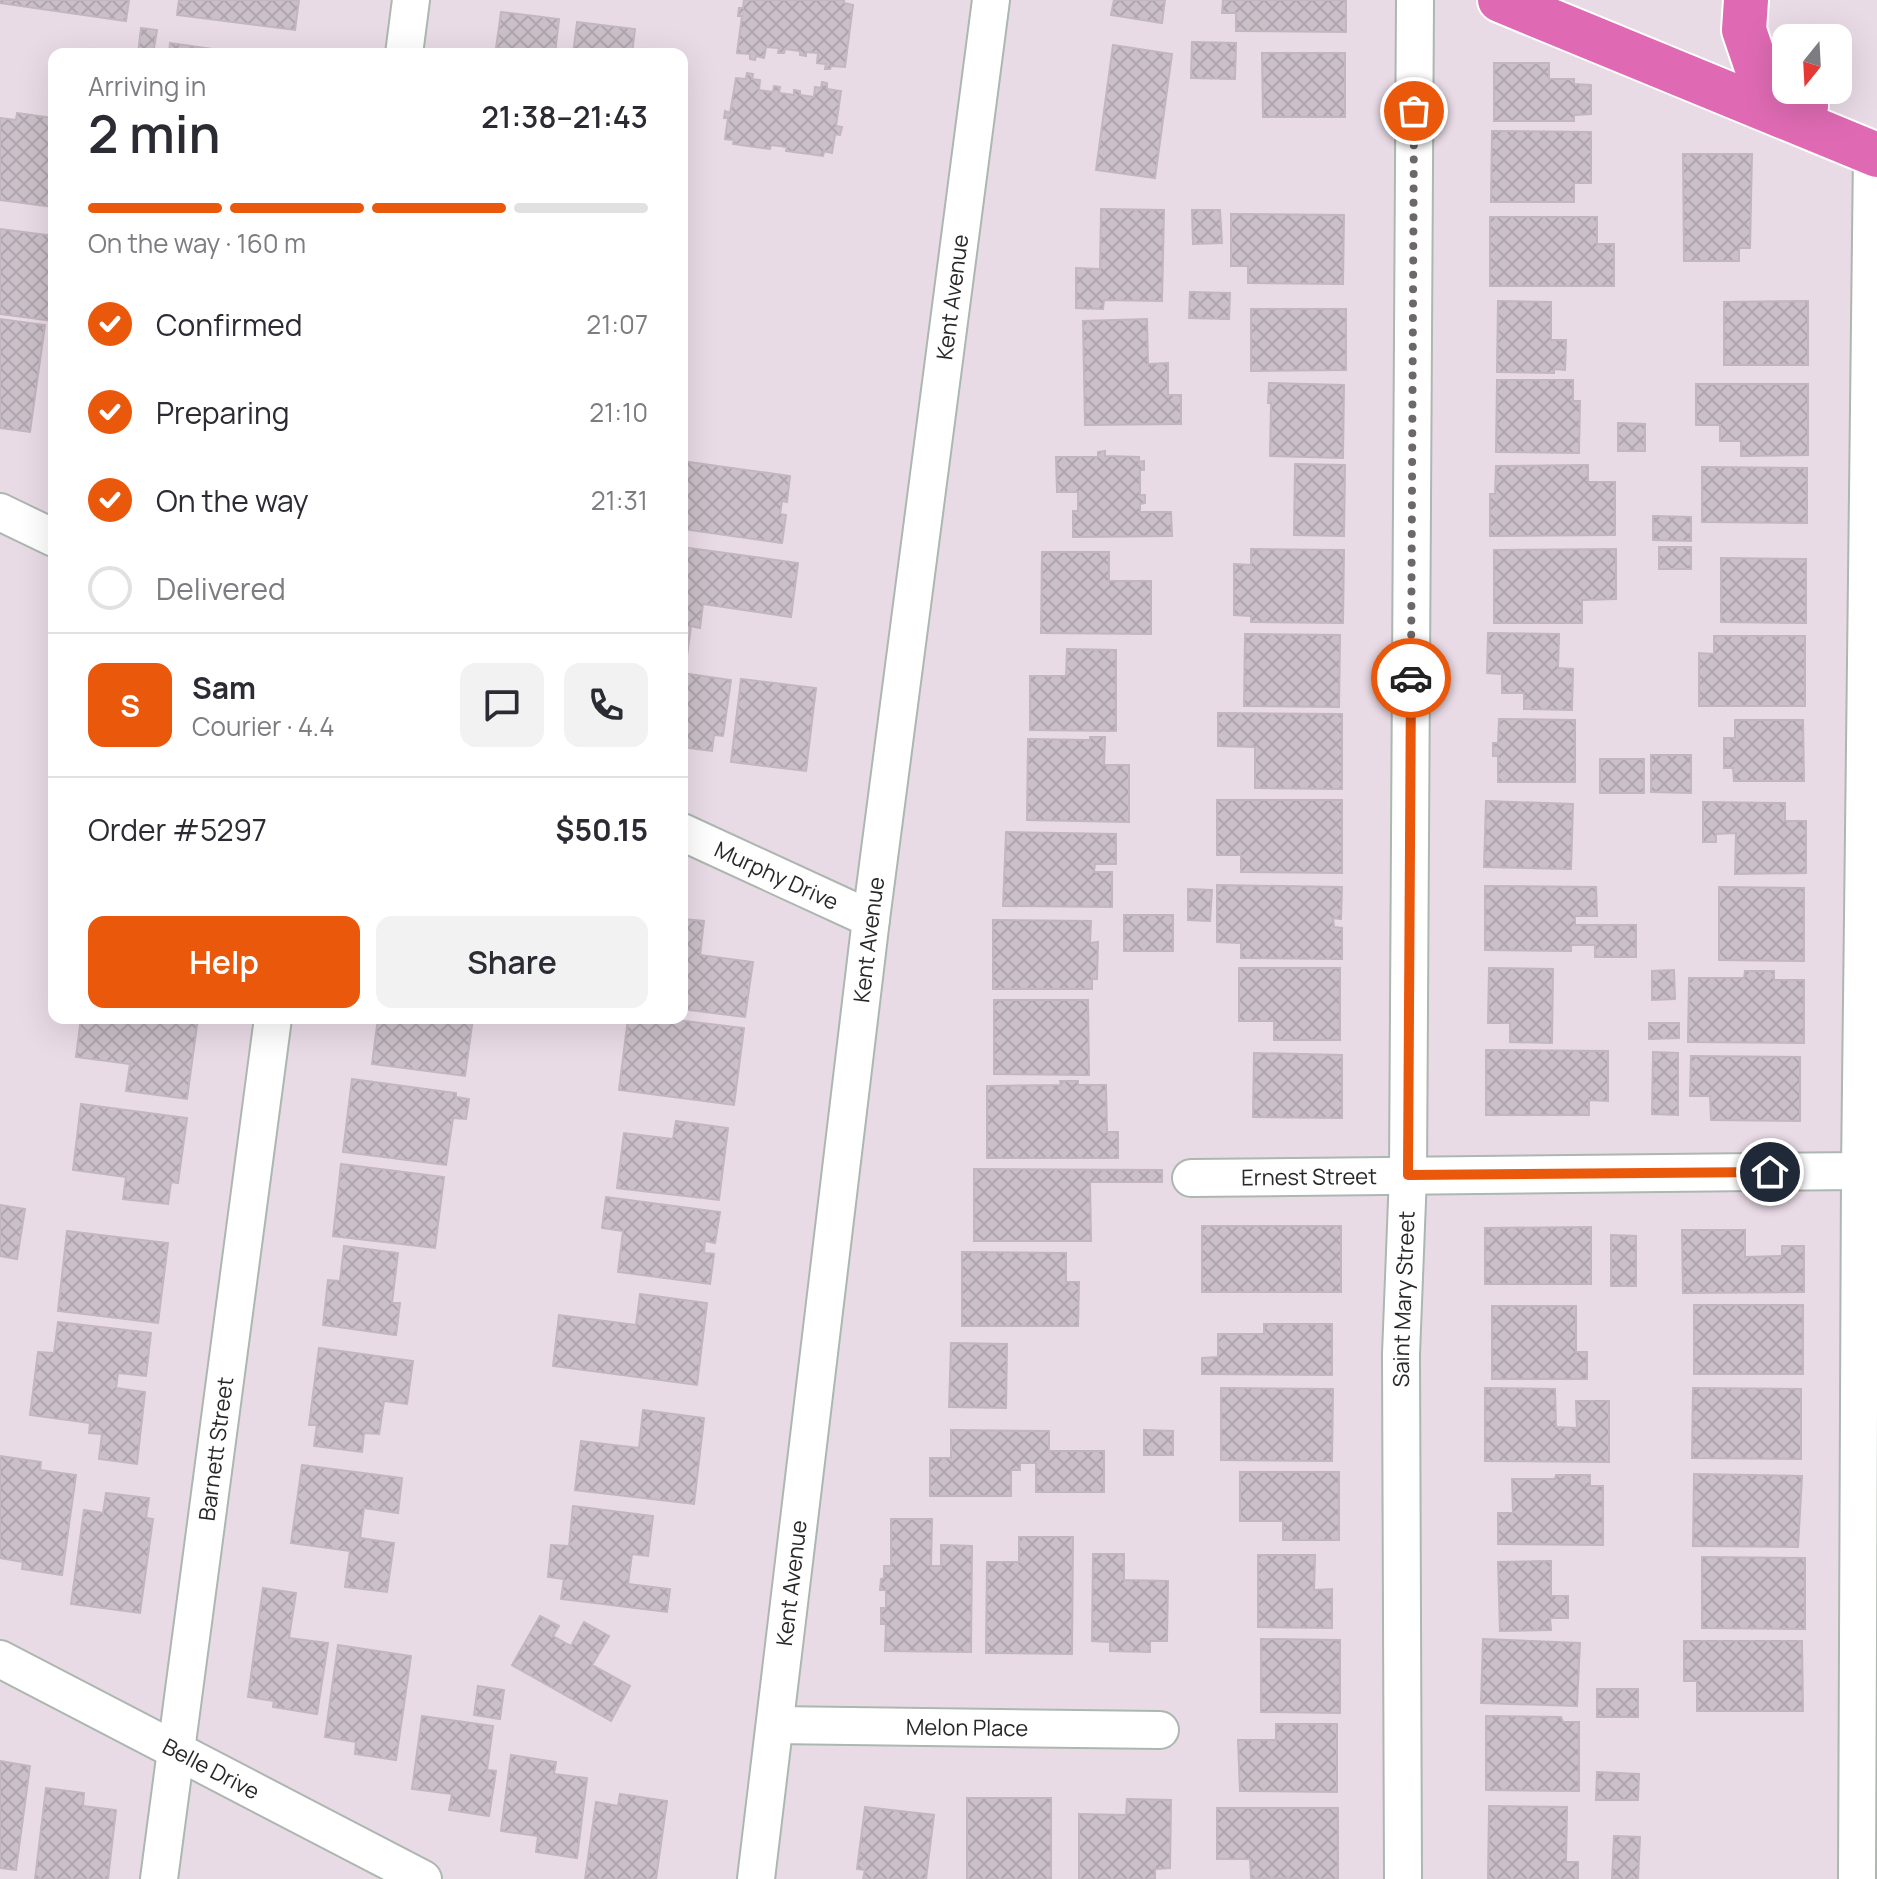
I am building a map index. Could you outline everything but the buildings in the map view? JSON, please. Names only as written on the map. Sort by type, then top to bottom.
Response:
[{"type":"main road","points":[[1500,0],[1875,154]]},
{"type":"main road","points":[[1746,0],[1744,30],[1759,74],[1875,154]]},
{"type":"street","points":[[405,48],[411,0]]},
{"type":"street","name":"Kent Avenue","points":[[756,1879],[871,919],[991,0]]},
{"type":"street","name":"Saint Mary Street","points":[[1403,1879],[1401,1354],[1408,1175],[1415,0]]},
{"type":"street","points":[[1864,1875],[1860,1171],[1875,154]]},
{"type":"street","points":[[0,512],[48,535]]},
{"type":"street","name":"Murphy Drive","points":[[688,835],[871,919]]},
{"type":"street","name":"Barnett Street","points":[[159,1879],[272,1024]]},
{"type":"street","name":"Ernest Street","points":[[1191,1178],[1860,1171]]},
{"type":"street","name":"Belle Drive","points":[[0,1659],[423,1879]]},
{"type":"street","name":"Melon Place","points":[[775,1725],[1160,1730]]},
{"type":"way so far","points":[[1411,678],[1414,111]]},
{"type":"route","points":[[1411,678],[1408,1175],[1770,1172]]}]
